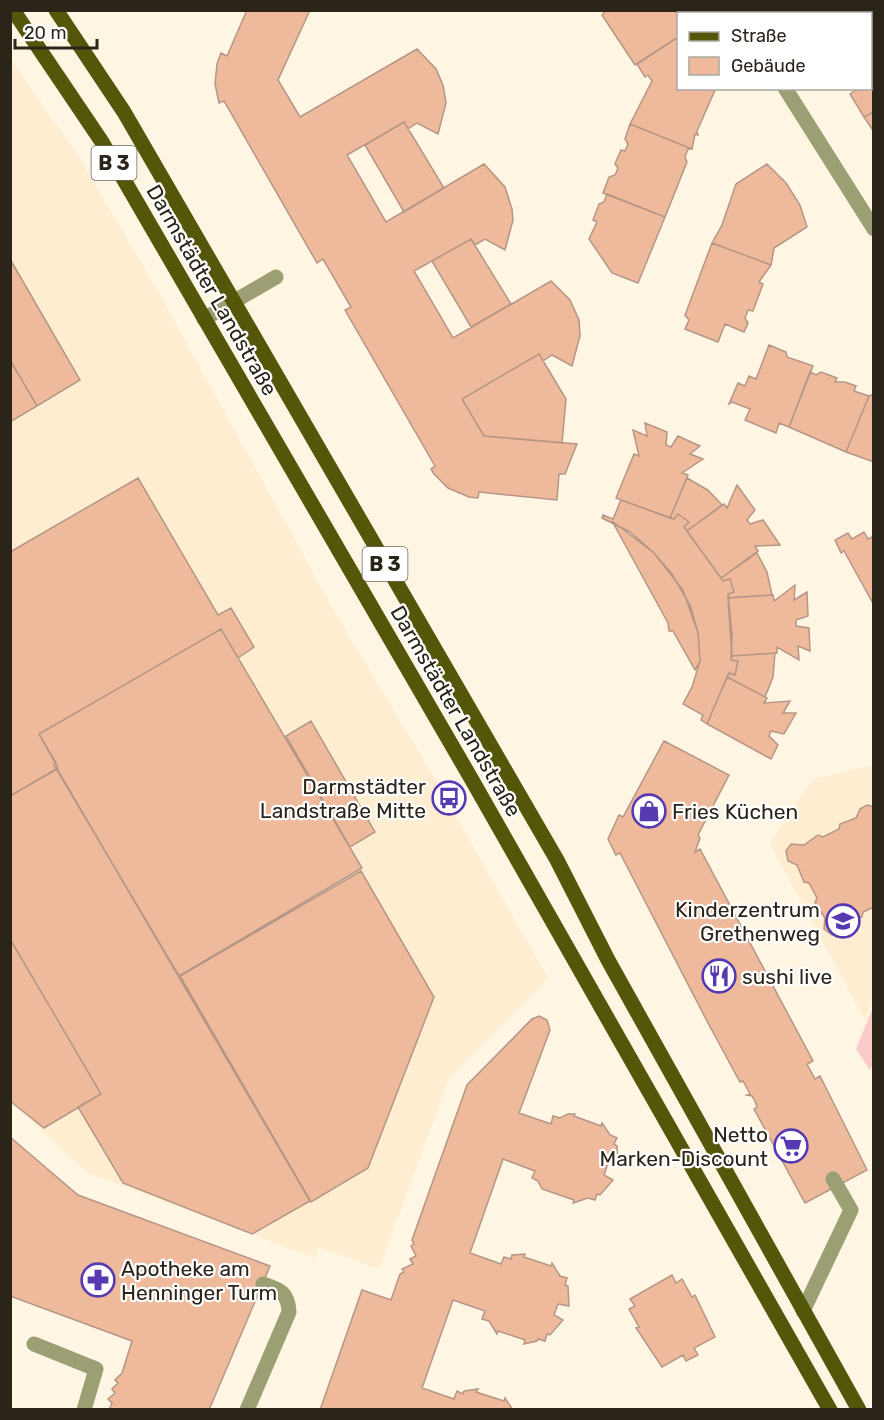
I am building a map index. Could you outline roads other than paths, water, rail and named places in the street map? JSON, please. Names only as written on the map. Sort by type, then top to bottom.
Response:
[{"type":"main road","name":"Darmstädter Landstraße","points":[[13,10],[102,142],[477,789],[830,1410]]},
{"type":"main road","name":"Darmstädter Landstraße","points":[[56,10],[124,112],[557,860],[608,960],[859,1410]]},
{"type":"street","points":[[786,90],[873,229]]},
{"type":"street","points":[[204,319],[276,277]]},
{"type":"street","points":[[803,1311],[851,1210],[833,1179]]},
{"type":"street","points":[[247,1410],[289,1312],[288,1298],[282,1291],[262,1284]]},
{"type":"street","points":[[34,1344],[96,1369],[84,1410]]},
{"type":"place","name":"Darmstädter Landstraße Mitte","points":[[449,798]]},
{"type":"place","name":"Fries Küchen","points":[[649,811]]},
{"type":"place","name":"Kinderzentrum Grethenweg","points":[[843,921]]},
{"type":"place","name":"sushi live","points":[[719,976]]},
{"type":"place","name":"Netto Marken-Discount","points":[[791,1146]]},
{"type":"place","name":"Apotheke am Henninger Turm","points":[[98,1280]]}]
